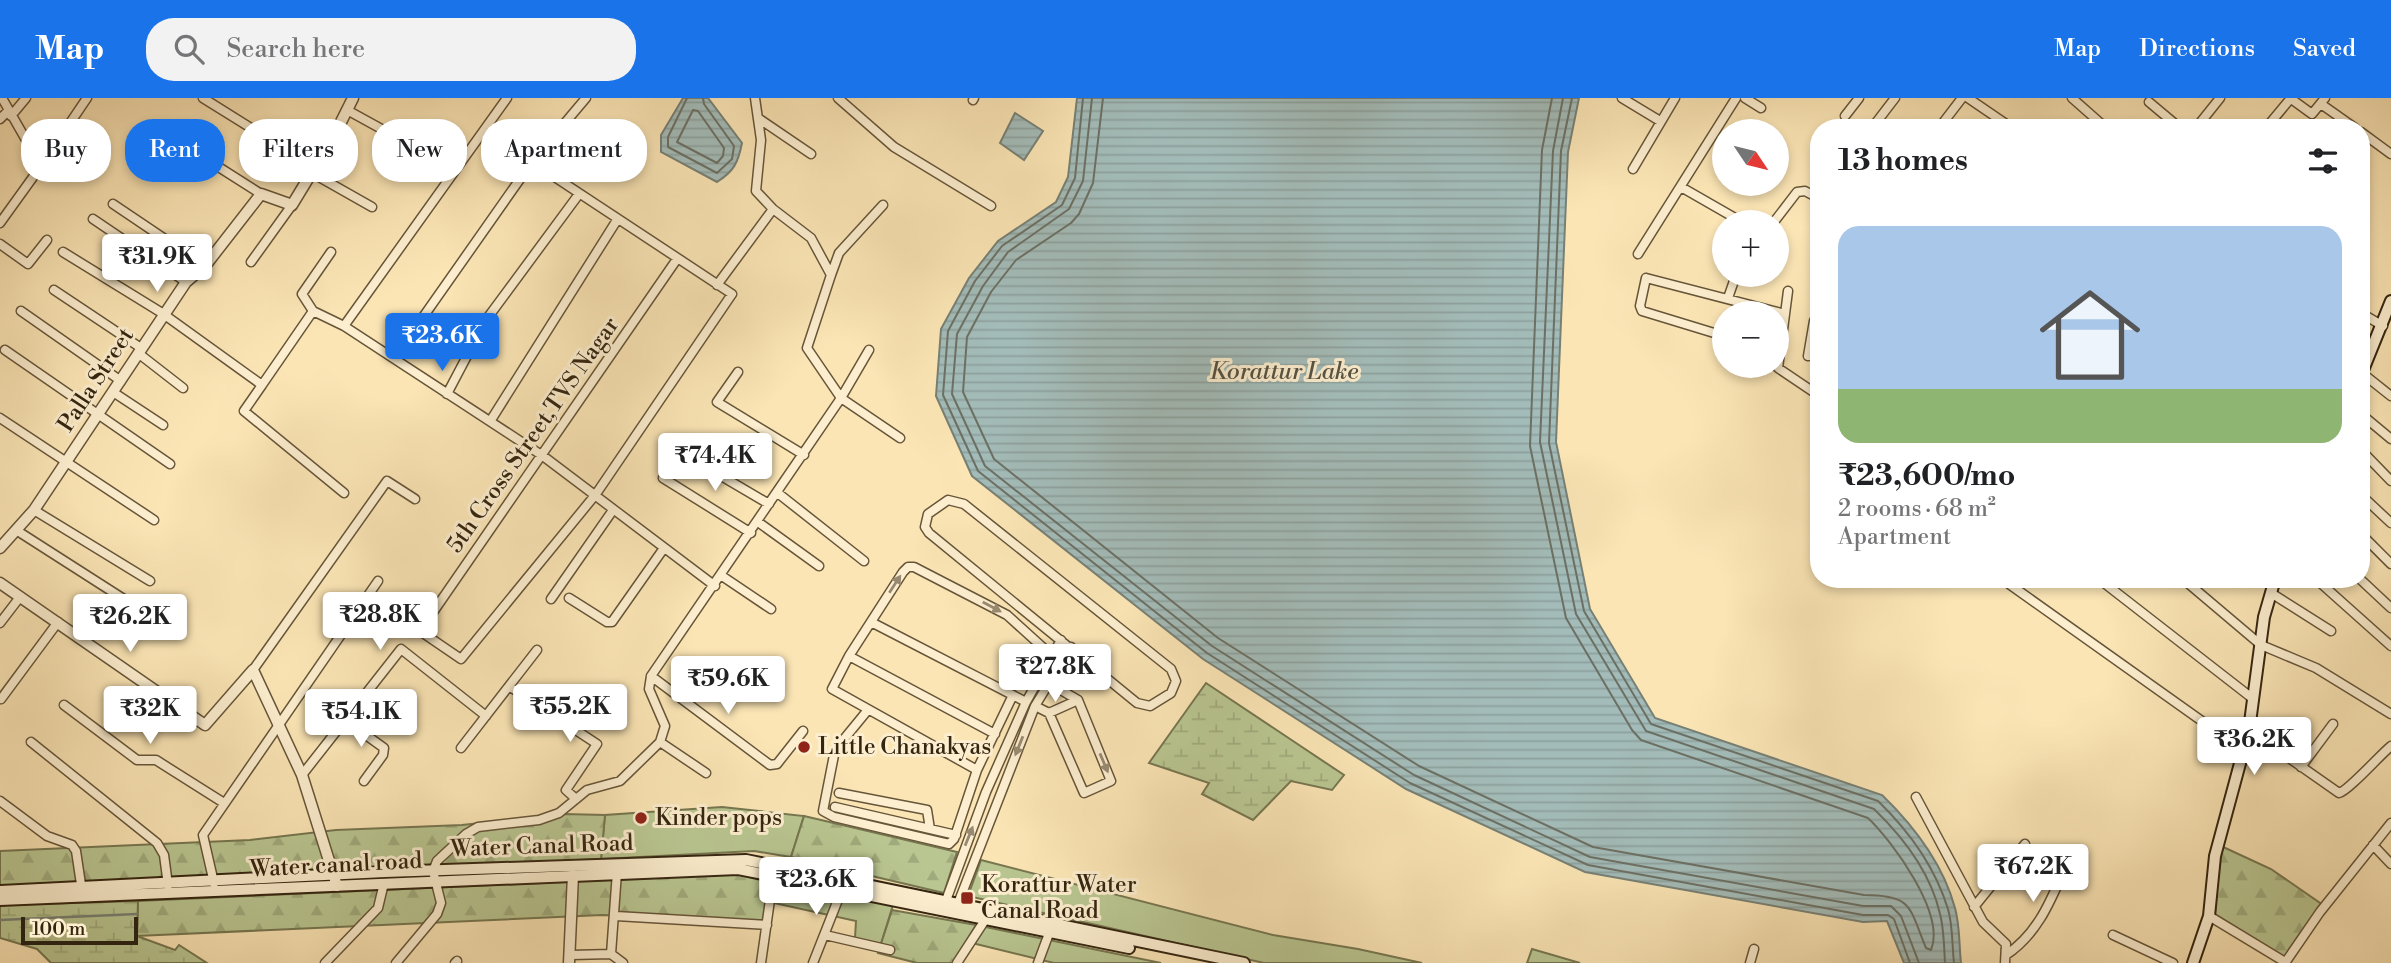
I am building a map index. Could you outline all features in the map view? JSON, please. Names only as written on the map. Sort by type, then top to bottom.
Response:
[{"type":"main road","points":[[2370,354],[2391,301]]},
{"type":"main road","points":[[2193,963],[2209,916],[2215,856],[2249,730],[2252,698],[2272,588]]},
{"type":"main road","name":"Water Canal Road","points":[[0,891],[83,893],[167,885],[215,888],[714,860],[746,860],[775,869]]},
{"type":"main road","name":"Water canal road","points":[[336,881],[384,883],[434,876],[573,876],[617,872],[775,869],[944,906]]},
{"type":"main road","points":[[0,900],[83,893],[215,888]]},
{"type":"main road","points":[[944,906],[1211,963]]},
{"type":"main road","points":[[956,909],[985,920],[1244,963]]},
{"type":"street","points":[[2,98],[21,134]]},
{"type":"street","points":[[0,119],[26,98]]},
{"type":"street","points":[[73,119],[87,98]]},
{"type":"street","points":[[203,98],[239,122]]},
{"type":"street","points":[[342,119],[353,98]]},
{"type":"street","points":[[344,326],[507,98]]},
{"type":"street","points":[[568,119],[586,98]]},
{"type":"street","points":[[755,98],[761,140],[757,191],[773,209],[811,238],[831,275]]},
{"type":"street","points":[[838,98],[894,147],[991,206]]},
{"type":"street","points":[[1622,98],[1660,121]]},
{"type":"street","points":[[1633,169],[1675,98]]},
{"type":"street","points":[[1638,254],[1736,98]]},
{"type":"street","points":[[1745,98],[1761,108]]},
{"type":"street","points":[[1845,116],[1859,98]]},
{"type":"street","points":[[1879,119],[1895,98]]},
{"type":"street","points":[[1946,119],[1962,98]]},
{"type":"street","points":[[1968,98],[1998,119]]},
{"type":"street","points":[[2072,98],[2096,119]]},
{"type":"street","points":[[2203,119],[2220,98]]},
{"type":"street","points":[[2273,119],[2290,98],[2312,114],[2323,101],[2344,119]]},
{"type":"street","points":[[2149,102],[2169,119]]},
{"type":"street","points":[[347,110],[372,124]]},
{"type":"street","points":[[758,118],[811,154]]},
{"type":"street","points":[[2370,138],[2391,153]]},
{"type":"street","points":[[225,171],[261,194],[292,205]]},
{"type":"street","points":[[0,223],[29,182]]},
{"type":"street","points":[[251,262],[306,182]]},
{"type":"street","points":[[331,182],[372,207]]},
{"type":"street","points":[[395,358],[518,182]]},
{"type":"street","points":[[561,182],[732,294],[596,494]]},
{"type":"street","points":[[1681,187],[1721,210]]},
{"type":"street","points":[[1783,210],[1797,192],[1810,194]]},
{"type":"street","name":"Palla Street","points":[[2,543],[34,510],[121,381],[162,313],[186,282],[205,266],[261,194]]},
{"type":"street","points":[[447,394],[486,320],[579,194]]},
{"type":"street","points":[[113,204],[205,266]]},
{"type":"street","points":[[883,205],[839,253],[807,348],[841,398],[900,438]]},
{"type":"street","points":[[718,285],[773,209]]},
{"type":"street","points":[[93,219],[186,282]]},
{"type":"street","points":[[491,420],[617,220]]},
{"type":"street","points":[[0,244],[27,264],[47,240]]},
{"type":"street","points":[[63,252],[162,313],[262,385]]},
{"type":"street","points":[[331,252],[303,294],[305,303],[313,311],[344,326],[491,420],[596,494],[613,510],[715,586]]},
{"type":"street","name":"5th Cross Street,TVS Nagar","points":[[596,494],[461,659],[420,631],[677,259]]},
{"type":"street","points":[[1712,333],[1645,313],[1640,306],[1647,277],[1739,301]]},
{"type":"street","points":[[1728,298],[1732,287]]},
{"type":"street","points":[[54,290],[139,350],[183,388]]},
{"type":"street","points":[[1787,301],[1788,291]]},
{"type":"street","points":[[21,311],[121,381]]},
{"type":"street","points":[[313,311],[244,411],[344,493]]},
{"type":"street","points":[[2370,318],[2383,326]]},
{"type":"street","points":[[1808,356],[1810,344]]},
{"type":"street","points":[[5,350],[170,464]]},
{"type":"street","points":[[396,963],[438,914],[441,903],[434,876],[437,861],[478,827],[539,820],[559,813],[587,790],[620,781],[660,742],[665,726],[649,689],[651,676],[769,504],[779,494],[869,350]]},
{"type":"street","points":[[738,372],[717,402],[804,455]]},
{"type":"street","points":[[1789,377],[1810,390]]},
{"type":"street","points":[[2370,381],[2391,396]]},
{"type":"street","points":[[113,392],[163,425]]},
{"type":"street","points":[[0,418],[154,520]]},
{"type":"street","points":[[2370,422],[2391,439]]},
{"type":"street","points":[[2370,459],[2391,481]]},
{"type":"street","points":[[701,464],[769,504]]},
{"type":"street","points":[[663,478],[751,533]]},
{"type":"street","points":[[0,583],[205,725],[253,670],[387,481],[415,499]]},
{"type":"street","points":[[779,494],[864,561]]},
{"type":"street","points":[[948,499],[964,504],[1171,668],[1176,681],[1171,694],[1150,706],[1137,703],[1071,647],[929,533],[925,527],[928,514],[948,499]]},
{"type":"street","points":[[2370,503],[2391,523]]},
{"type":"street","points":[[34,510],[150,581]]},
{"type":"street","points":[[551,599],[613,510]]},
{"type":"street","points":[[758,522],[819,566]]},
{"type":"street","points":[[16,530],[130,603]]},
{"type":"street","points":[[2370,543],[2391,564]]},
{"type":"street","points":[[569,598],[607,622],[612,622],[664,548]]},
{"type":"street","points":[[977,770],[867,711],[832,689],[849,656],[903,572],[908,567],[914,568],[1007,615],[1060,663]]},
{"type":"street","points":[[722,576],[771,609]]},
{"type":"street","points":[[215,888],[203,835],[378,582]]},
{"type":"street","points":[[2015,588],[2244,751]]},
{"type":"street","points":[[2111,588],[2252,698]]},
{"type":"street","points":[[2193,588],[2261,646],[2316,668],[2391,713]]},
{"type":"street","points":[[2326,588],[2391,646]]},
{"type":"street","points":[[2370,588],[2391,608]]},
{"type":"street","points":[[2271,593],[2331,631]]},
{"type":"street","points":[[0,623],[19,597]]},
{"type":"street","points":[[1,699],[58,622]]},
{"type":"street","points":[[871,622],[1026,702]]},
{"type":"street","points":[[944,906],[986,792],[1026,702],[1061,640]]},
{"type":"street","points":[[956,909],[1035,706],[1047,682],[1071,647]]},
{"type":"street","points":[[302,775],[401,649],[486,716]]},
{"type":"street","points":[[461,748],[537,650]]},
{"type":"street","points":[[849,656],[995,734]]},
{"type":"street","points":[[253,670],[302,775],[336,881]]},
{"type":"street","points":[[651,676],[770,765],[777,764],[803,731]]},
{"type":"street","points":[[1035,706],[1049,713],[1084,793],[1111,781],[1078,700],[1047,682]]},
{"type":"street","points":[[509,686],[597,744],[566,790],[576,799]]},
{"type":"street","points":[[867,711],[835,750],[823,811],[949,844],[956,835],[977,770],[1013,695]]},
{"type":"street","points":[[1049,713],[1078,700]]},
{"type":"street","points":[[64,705],[137,760],[156,760],[224,803]]},
{"type":"street","points":[[345,720],[384,748],[385,752],[364,781]]},
{"type":"street","points":[[2301,767],[2333,724]]},
{"type":"street","points":[[2249,730],[2343,793],[2391,746]]},
{"type":"street","points":[[31,742],[157,843],[164,855],[167,885]]},
{"type":"street","points":[[660,742],[706,773]]},
{"type":"street","points":[[971,788],[998,797]]},
{"type":"street","points":[[839,793],[927,810],[929,829]]},
{"type":"street","points":[[1916,797],[1974,907],[1987,928],[2006,944],[2006,959]]},
{"type":"street","points":[[0,801],[47,836],[72,845],[76,851],[83,893]]},
{"type":"street","points":[[835,807],[956,835]]},
{"type":"street","points":[[2209,916],[2285,962],[2391,823]]},
{"type":"street","points":[[1974,907],[2025,844]]},
{"type":"street","points":[[2374,845],[2391,864]]},
{"type":"street","points":[[2006,959],[2038,926],[2068,861]]},
{"type":"street","points":[[761,963],[775,869]]},
{"type":"street","points":[[611,954],[616,916],[617,872]]},
{"type":"street","points":[[573,876],[570,959],[611,954],[623,963]]},
{"type":"street","points":[[325,963],[378,908],[384,883]]},
{"type":"street","points":[[813,963],[844,885]]},
{"type":"street","points":[[616,916],[767,925]]},
{"type":"street","points":[[957,963],[985,920]]},
{"type":"street","points":[[1038,963],[1051,929]]},
{"type":"street","points":[[825,935],[890,950]]},
{"type":"street","points":[[2113,935],[2173,963]]},
{"type":"street","points":[[1750,963],[1754,949]]},
{"type":"green space","points":[[1206,683],[1344,775],[1332,790],[1291,781],[1253,820],[1202,794],[1209,783],[1149,763]]},
{"type":"green space","points":[[722,807],[804,816],[791,857],[754,851],[601,859],[605,815]]},
{"type":"green space","points":[[564,814],[605,815],[601,859],[0,887],[0,851],[250,840],[336,830],[462,825]]},
{"type":"green space","points":[[804,816],[957,852],[944,893],[791,857]]},
{"type":"green space","points":[[2221,846],[2271,869],[2323,905],[2284,957],[2215,914]]},
{"type":"green space","points":[[981,860],[1273,935],[1422,963],[1264,963],[968,896]]},
{"type":"green space","points":[[739,874],[769,880],[764,921],[602,915],[137,936],[138,901]]},
{"type":"green space","points":[[776,880],[893,905],[881,944],[855,938],[856,921],[774,903]]},
{"type":"green space","points":[[138,901],[137,936],[175,950],[179,945],[207,963],[51,963],[37,949],[0,938],[0,905]]},
{"type":"green space","points":[[892,910],[976,925],[953,963],[917,963],[878,953]]},
{"type":"green space","points":[[976,925],[1161,963],[1054,963],[968,942]]},
{"type":"green space","points":[[1532,949],[1580,963],[1527,963]]},
{"type":"water","points":[[683,98],[708,98],[742,143],[734,166],[717,182],[661,152],[661,135]]},
{"type":"water","name":"Korattur Lake","points":[[1077,98],[1579,98],[1568,152],[1556,442],[1590,609],[1655,718],[1882,795],[1916,833],[1943,876],[1957,915],[1961,963],[1904,963],[1887,921],[1863,922],[1585,872],[1406,789],[1203,659],[972,476],[936,396],[941,329],[969,278],[998,241],[1056,202],[1068,177]]},
{"type":"water","points":[[1015,113],[1043,131],[1024,160],[1000,143]]},
{"type":"waterway","points":[[0,920],[137,914]]},
{"type":"place","name":"Little Chanakyas","points":[[804,747]]},
{"type":"place","name":"Kinder pops","points":[[641,818]]},
{"type":"place","name":"Korattur Water Canal Road","points":[[967,898]]}]
